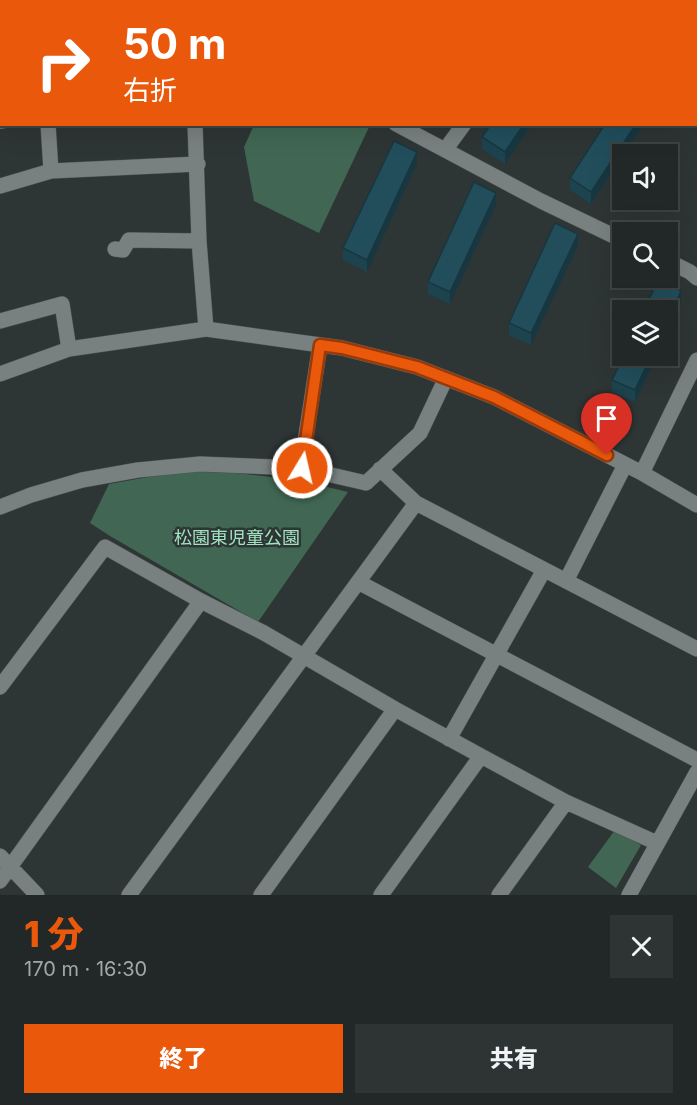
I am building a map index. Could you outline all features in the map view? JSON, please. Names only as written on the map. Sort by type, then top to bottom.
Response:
[{"type":"street","points":[[48,126],[51,171]]},
{"type":"street","points":[[195,126],[199,241],[206,328]]},
{"type":"street","points":[[400,126],[541,201],[612,235]]},
{"type":"street","points":[[445,150],[463,126]]},
{"type":"street","points":[[0,186],[51,171],[198,164]]},
{"type":"street","points":[[115,249],[123,250],[129,240],[199,241]]},
{"type":"street","points":[[678,266],[697,278]]},
{"type":"street","points":[[0,321],[62,303],[69,349]]},
{"type":"street","points":[[0,374],[69,349],[206,328],[342,348],[417,367],[494,397],[642,473],[697,505]]},
{"type":"street","points":[[302,468],[320,345]]},
{"type":"street","points":[[642,473],[697,360]]},
{"type":"street","points":[[0,507],[82,480],[138,470],[200,464],[302,468],[366,483],[420,433],[446,378]]},
{"type":"street","points":[[566,581],[625,465]]},
{"type":"street","points":[[380,469],[416,503],[697,649]]},
{"type":"street","points":[[129,895],[416,503]]},
{"type":"street","points":[[0,687],[105,547],[566,802],[657,843]]},
{"type":"street","points":[[449,739],[544,570]]},
{"type":"street","points":[[358,582],[697,760]]},
{"type":"street","points":[[0,881],[5,862],[201,601]]},
{"type":"street","points":[[261,895],[395,709]]},
{"type":"street","points":[[381,895],[481,756]]},
{"type":"street","points":[[628,895],[697,772]]},
{"type":"street","points":[[499,895],[566,802]]},
{"type":"street","points":[[5,862],[37,895]]},
{"type":"green space","points":[[254,126],[370,126],[319,233],[254,201],[244,147]]},
{"type":"green space","name":"松園東児童公園","points":[[182,471],[236,473],[298,480],[348,492],[258,622],[90,523],[109,484]]},
{"type":"green space","points":[[615,830],[641,845],[616,888],[588,867]]},
{"type":"building","points":[[490,126],[523,126],[505,152],[482,137]]},
{"type":"building","points":[[604,126],[635,126],[623,144],[612,144],[612,160],[591,192],[570,178]]},
{"type":"building","points":[[394,141],[417,152],[367,260],[343,248]]},
{"type":"building","points":[[474,182],[496,193],[450,292],[428,282]]},
{"type":"building","points":[[555,223],[578,234],[531,333],[509,323]]},
{"type":"building","points":[[654,288],[675,288],[681,291],[677,300],[649,300]]},
{"type":"building","points":[[619,366],[646,366],[635,390],[612,380]]},
{"type":"route","points":[[302,468],[320,345],[342,348],[417,367],[494,397],[607,455]]}]
